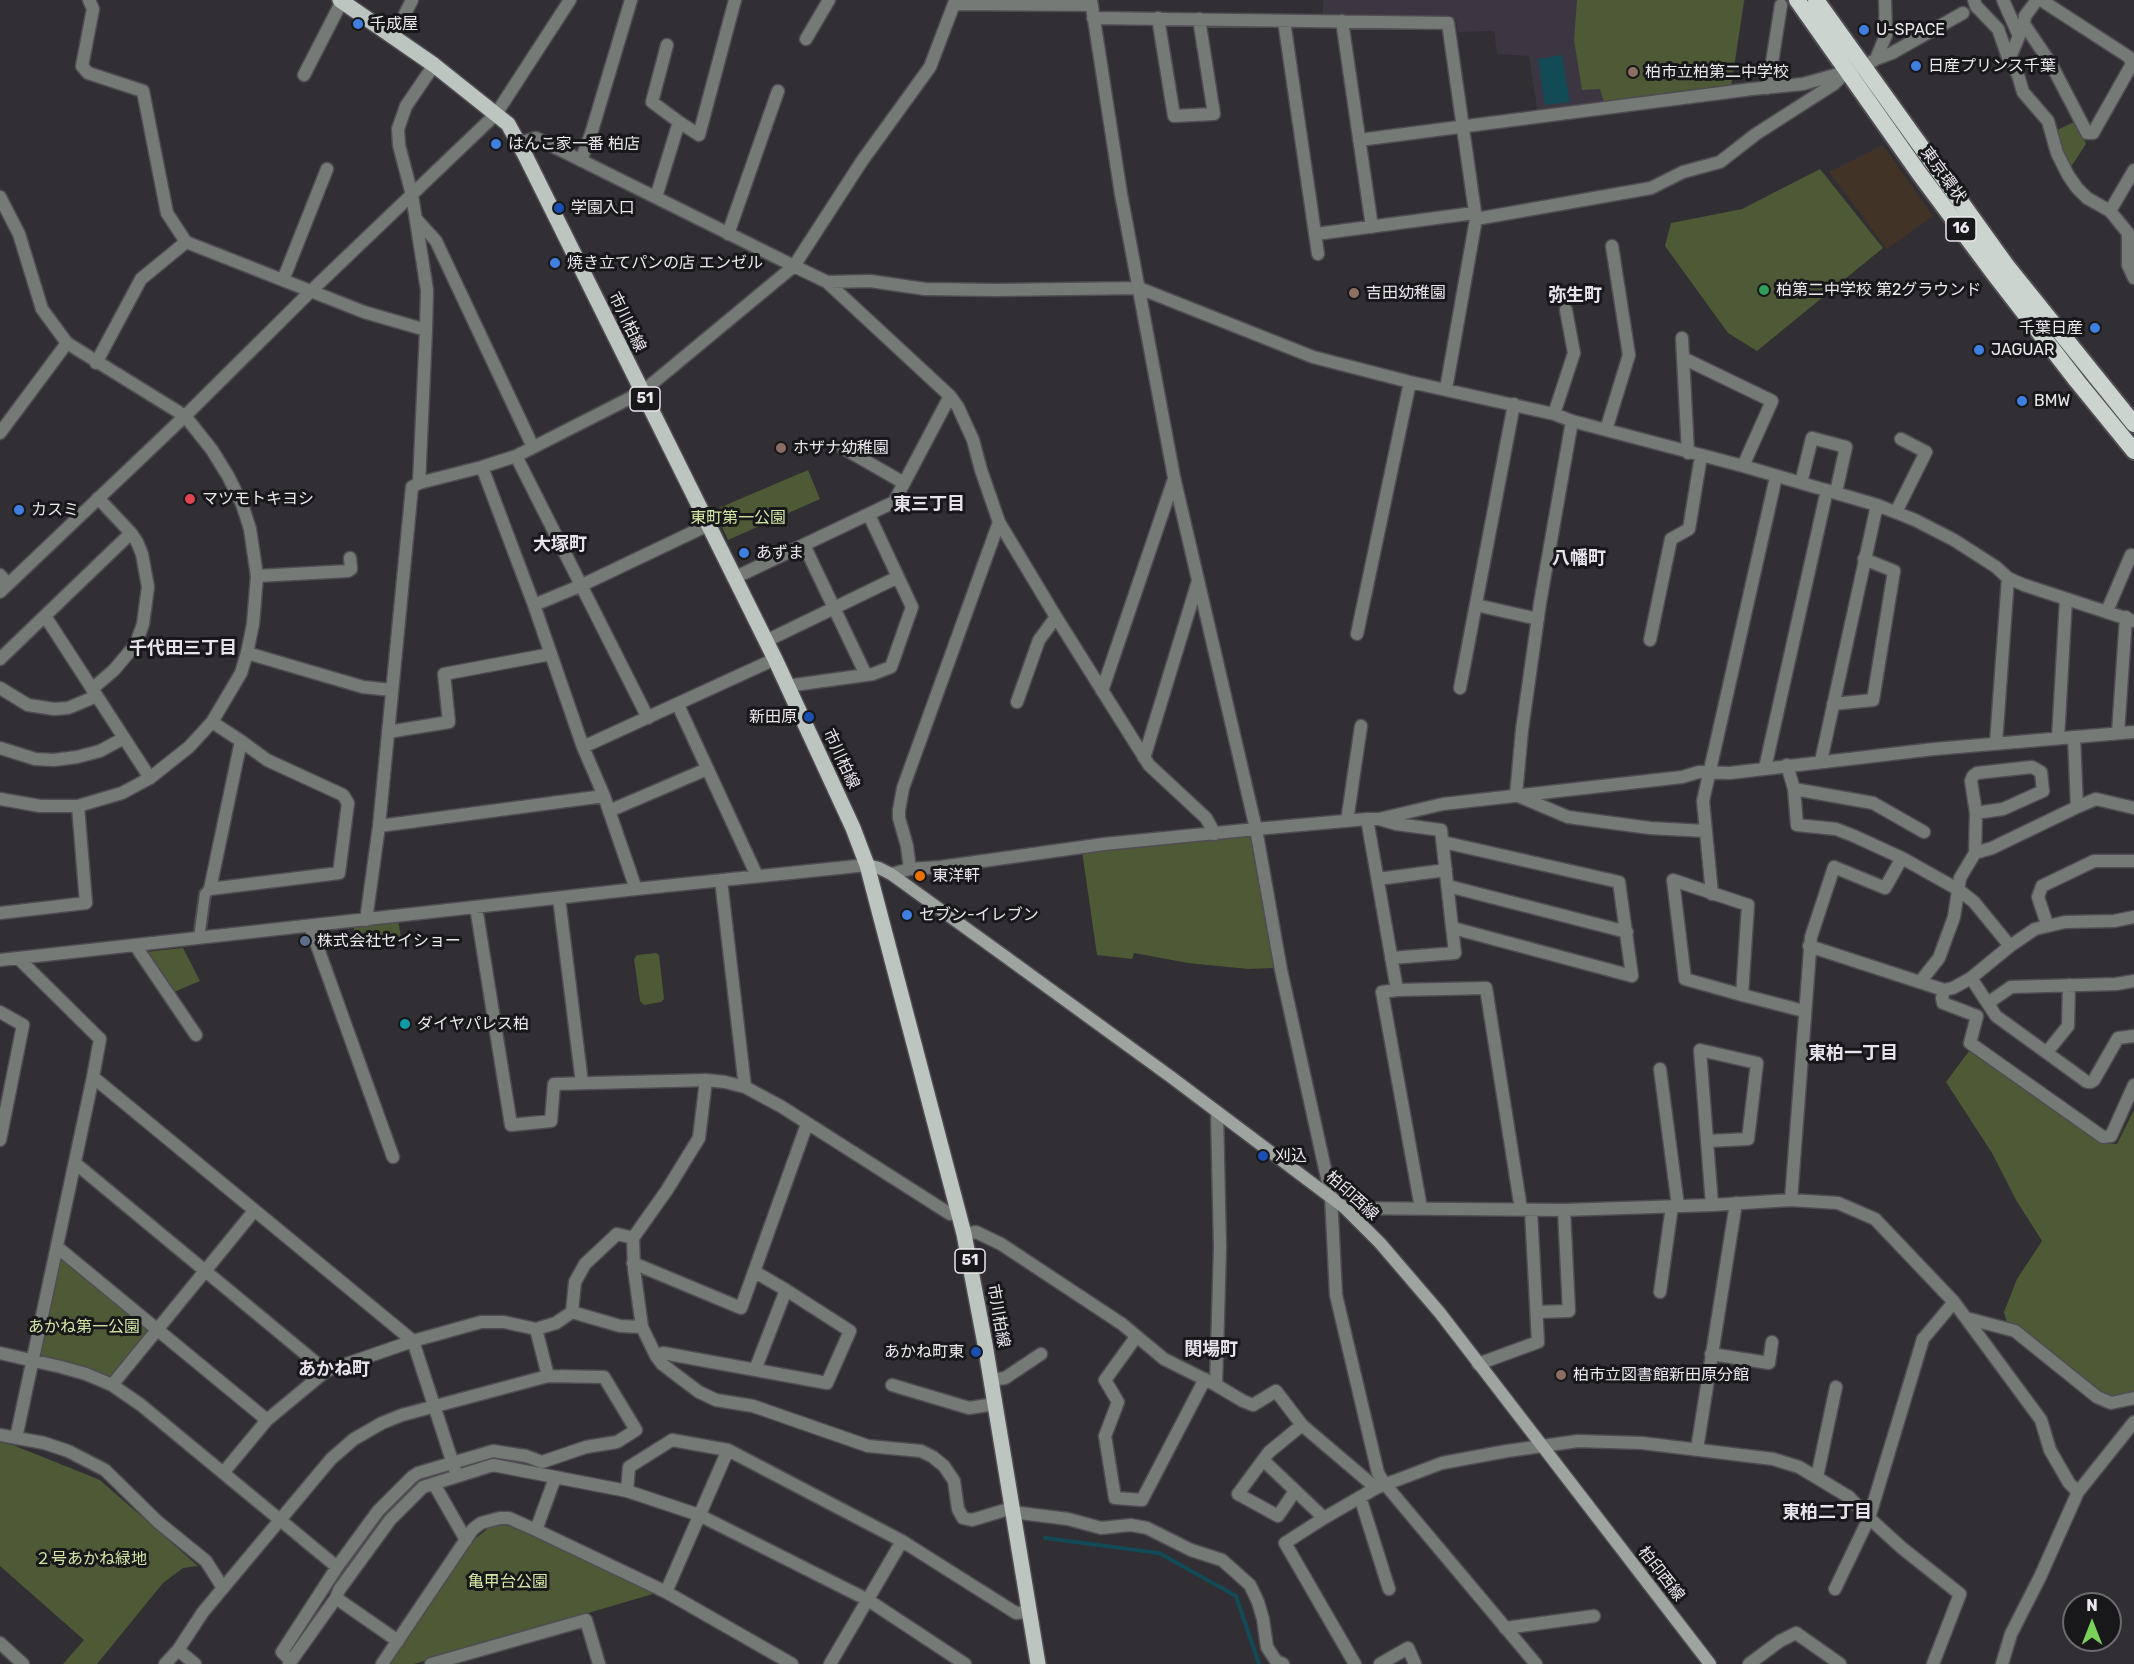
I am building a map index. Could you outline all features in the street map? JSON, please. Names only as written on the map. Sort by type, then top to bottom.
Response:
[{"type":"highway","name":"東京環状","points":[[1816,0],[2006,265],[2134,424]]},
{"type":"highway","name":"東京環状","points":[[1789,3],[1862,66],[1919,173],[1995,275],[2134,451]]},
{"type":"main road","name":"市川柏線","points":[[341,0],[434,65],[508,124],[775,659],[850,821],[867,865],[964,1234],[991,1380],[1038,1664]]},
{"type":"main road","name":"柏印西線","points":[[867,865],[891,874],[1171,1077],[1345,1208],[1409,1276],[1710,1664]]},
{"type":"street","points":[[89,0],[93,9],[82,66],[88,73],[143,92],[167,213],[186,242],[363,312],[426,330]]},
{"type":"street","points":[[304,75],[341,0]]},
{"type":"street","points":[[394,36],[412,0]]},
{"type":"street","points":[[3,583],[99,498],[496,114],[570,0]]},
{"type":"street","points":[[581,160],[631,0]]},
{"type":"street","points":[[668,45],[652,102],[699,135],[735,0]]},
{"type":"street","points":[[806,39],[829,0]]},
{"type":"street","points":[[1316,234],[1475,216],[1651,189],[1683,172],[1720,162],[1756,134],[1862,66],[1886,35],[1885,0]]},
{"type":"street","points":[[1974,0],[1976,6],[1998,29],[2023,92],[2048,121],[2057,153],[2068,175],[2087,198],[2110,211],[2131,231],[2128,265],[2134,278]]},
{"type":"street","points":[[2003,0],[2019,36],[2009,60]]},
{"type":"street","points":[[2039,0],[2129,57],[2132,64],[2093,133],[2087,133],[2051,64],[2024,24],[2025,16],[2039,0]]},
{"type":"street","points":[[366,920],[379,826],[412,487],[419,483],[482,468],[516,456],[642,393],[794,266],[862,161],[930,67],[954,4],[1091,3],[1121,194],[1174,477],[1257,829],[1281,970],[1331,1196],[1336,1295],[1380,1486]]},
{"type":"street","points":[[1768,88],[1789,3]]},
{"type":"street","points":[[1359,140],[1803,84],[1862,66],[1892,53],[1963,13]]},
{"type":"street","points":[[1093,18],[1448,23],[1475,216],[1446,389]]},
{"type":"street","points":[[1158,18],[1174,116],[1214,114],[1199,19]]},
{"type":"street","points":[[1284,21],[1318,254]]},
{"type":"street","points":[[1342,21],[1372,226]]},
{"type":"street","points":[[419,483],[428,291],[417,220],[399,145],[398,129],[406,106],[434,65]]},
{"type":"street","points":[[729,234],[778,91]]},
{"type":"street","points":[[656,197],[680,122]]},
{"type":"street","points":[[519,143],[536,138],[827,282],[950,396],[965,421],[973,441],[999,522],[1056,617],[1149,765],[1206,818],[1215,834]]},
{"type":"street","points":[[283,280],[327,169]]},
{"type":"street","points":[[2110,211],[2134,170]]},
{"type":"street","points":[[0,197],[19,234],[42,309],[67,343],[185,416],[212,450],[242,504],[250,529],[257,576],[253,624],[241,673],[213,722],[189,747],[150,778],[122,793],[78,806],[40,806],[0,799]]},
{"type":"street","points":[[417,220],[436,241],[533,447]]},
{"type":"street","points":[[96,363],[141,279],[186,242]]},
{"type":"street","points":[[1606,430],[1629,355],[1612,246]]},
{"type":"street","points":[[827,282],[870,281],[925,289],[1139,288],[1313,357],[1410,382],[1554,414],[1572,421],[1743,466],[1877,505],[1954,540],[1996,567],[2008,578],[2130,619],[2118,733]]},
{"type":"street","points":[[1554,414],[1574,353],[1566,310]]},
{"type":"street","points":[[1682,338],[1688,453]]},
{"type":"street","points":[[0,433],[67,343]]},
{"type":"street","points":[[1683,358],[1772,401],[1743,466]]},
{"type":"street","points":[[1357,634],[1410,382]]},
{"type":"street","points":[[734,578],[894,502],[950,396]]},
{"type":"street","points":[[1460,688],[1514,404]]},
{"type":"street","points":[[1516,795],[1521,730],[1572,421]]},
{"type":"street","points":[[1765,768],[1832,491],[1846,447],[1812,438],[1801,483]]},
{"type":"street","points":[[1896,512],[1926,452],[1901,439]]},
{"type":"street","points":[[843,448],[904,483]]},
{"type":"street","points":[[516,456],[648,718]]},
{"type":"street","points":[[1650,640],[1671,539],[1689,529],[1701,456]]},
{"type":"street","points":[[482,468],[534,605],[583,747],[604,795],[636,889]]},
{"type":"street","points":[[1102,692],[1174,477]]},
{"type":"street","points":[[1712,894],[1703,801],[1776,477]]},
{"type":"street","points":[[0,688],[28,705],[54,709],[68,708],[95,692],[136,644],[143,624],[148,586],[142,554],[131,533],[99,498]]},
{"type":"street","points":[[1821,761],[1877,505]]},
{"type":"street","points":[[787,686],[873,674],[891,666],[912,607],[869,515]]},
{"type":"street","points":[[910,869],[907,846],[899,818],[903,788],[999,522]]},
{"type":"street","points":[[534,605],[580,586],[708,525]]},
{"type":"street","points":[[0,659],[131,533]]},
{"type":"street","points":[[804,545],[866,675]]},
{"type":"street","points":[[2107,611],[2131,555]]},
{"type":"street","points":[[257,576],[348,571],[351,569],[351,558]]},
{"type":"street","points":[[1833,704],[1873,700],[1894,571],[1864,559]]},
{"type":"street","points":[[766,641],[898,577]]},
{"type":"street","points":[[1996,743],[2008,578]]},
{"type":"street","points":[[1144,758],[1198,580]]},
{"type":"street","points":[[2058,738],[2066,599]]},
{"type":"street","points":[[1476,605],[1538,619]]},
{"type":"street","points":[[45,616],[150,778]]},
{"type":"street","points":[[1017,702],[1039,640],[1056,617]]},
{"type":"street","points":[[247,653],[363,687],[392,690]]},
{"type":"street","points":[[388,732],[449,722],[444,674],[551,654]]},
{"type":"street","points":[[583,747],[775,659]]},
{"type":"street","points":[[678,705],[757,876]]},
{"type":"street","points":[[210,889],[339,873],[348,803],[343,795],[267,760],[213,722]]},
{"type":"street","points":[[1347,821],[1361,726]]},
{"type":"street","points":[[891,874],[910,869],[951,866],[1104,844],[1373,819],[1443,804],[1708,772],[1730,773],[1996,743],[2134,732]]},
{"type":"street","points":[[2074,737],[2077,807]]},
{"type":"street","points":[[0,748],[35,759],[54,760],[77,758],[99,751],[124,738]]},
{"type":"street","points":[[199,938],[205,894],[210,889],[241,741]]},
{"type":"street","points":[[1787,765],[1794,789],[1797,825],[1836,829],[1902,858],[1959,890],[1974,902],[2010,946]]},
{"type":"street","points":[[1920,982],[1939,958],[1954,917],[1960,878],[1975,853],[1976,813],[1971,781],[1973,776],[1977,773],[2032,767],[2041,772],[2043,791],[2002,809],[1976,813]]},
{"type":"street","points":[[609,811],[707,769]]},
{"type":"street","points":[[1794,789],[1873,803],[1923,832]]},
{"type":"street","points":[[379,826],[604,795]]},
{"type":"street","points":[[1516,795],[1568,817],[1650,828],[1705,831]]},
{"type":"street","points":[[1975,853],[1992,849],[2096,800],[2134,808]]},
{"type":"street","points":[[0,913],[86,903],[78,806]]},
{"type":"street","points":[[1373,819],[1441,830],[1443,842],[1455,953],[1391,958]]},
{"type":"street","points":[[1373,819],[1378,879],[1397,990]]},
{"type":"street","points":[[1443,842],[1619,882],[1632,976],[1452,928]]},
{"type":"street","points":[[1791,1200],[1809,946],[1834,867],[1885,888],[1902,858]]},
{"type":"street","points":[[2047,924],[2038,897],[2042,886],[2094,861],[2134,861]]},
{"type":"street","points":[[0,960],[867,865]]},
{"type":"street","points":[[1378,879],[1446,870]]},
{"type":"street","points":[[721,880],[745,1087]]},
{"type":"street","points":[[1742,995],[1748,905],[1673,880],[1685,979],[1742,995],[1804,1011]]},
{"type":"street","points":[[1448,886],[1627,932]]},
{"type":"street","points":[[559,897],[582,1083]]},
{"type":"street","points":[[477,908],[511,1125],[551,1121],[554,1084],[706,1080],[725,1082],[745,1087],[782,1107],[950,1214],[959,1212]]},
{"type":"street","points":[[1809,946],[1944,990],[1953,988],[1971,978],[2026,933],[2047,924],[2114,921],[2134,917]]},
{"type":"street","points":[[310,926],[393,1157]]},
{"type":"street","points":[[135,945],[196,1035]]},
{"type":"street","points":[[16,1438],[93,1077],[99,1039],[18,958]]},
{"type":"street","points":[[1971,978],[1996,1016],[2087,1082],[2091,1082],[2118,1038],[2134,1036]]},
{"type":"street","points":[[1988,1003],[2011,987],[2116,984],[2134,981]]},
{"type":"street","points":[[2047,1052],[2068,1026],[2069,985]]},
{"type":"street","points":[[1421,1208],[1382,992],[1486,988],[1526,1209],[1538,1342],[1478,1364]]},
{"type":"street","points":[[1944,990],[1943,1003],[1977,1016],[1970,1043],[2103,1137],[2111,1136],[2134,1085]]},
{"type":"street","points":[[0,1012],[22,1025],[0,1140]]},
{"type":"street","points":[[1708,1141],[1748,1139],[1757,1063],[1700,1050],[1712,1205]]},
{"type":"street","points":[[1660,1069],[1675,1206],[1660,1292]]},
{"type":"street","points":[[93,1077],[413,1341],[457,1476]]},
{"type":"street","points":[[706,1080],[699,1138],[667,1190],[633,1238],[633,1263],[642,1327],[662,1364],[699,1392],[716,1400],[753,1406],[868,1446],[921,1451],[933,1456],[944,1466],[954,1481],[958,1509],[963,1518],[972,1520],[1012,1510],[1068,1519],[1101,1528],[1131,1525],[1147,1528],[1191,1550],[1222,1560],[1250,1584],[1258,1602],[1267,1647],[1276,1660],[1282,1664]]},
{"type":"street","points":[[1136,1337],[1105,1380],[1118,1402],[1105,1436],[1115,1498],[1142,1500],[1211,1382],[1220,1248],[1217,1112]]},
{"type":"street","points":[[633,1263],[741,1308],[807,1124]]},
{"type":"street","points":[[75,1163],[206,1269],[326,1371]]},
{"type":"street","points":[[1345,1208],[1564,1210],[1791,1200],[1838,1203],[1875,1219],[1954,1302],[2041,1420],[2050,1450],[2069,1483],[2078,1492]]},
{"type":"street","points":[[1697,1449],[1736,1203]]},
{"type":"street","points":[[1537,1312],[1569,1311],[1564,1210]]},
{"type":"street","points":[[111,1386],[254,1211]]},
{"type":"street","points":[[964,1234],[976,1232],[1001,1244],[1122,1324],[1164,1359],[1253,1405],[1276,1391],[1302,1425],[1380,1486],[1536,1664]]},
{"type":"street","points":[[224,1473],[267,1420],[326,1371],[413,1341],[481,1322],[504,1322],[536,1329],[556,1323],[572,1312],[575,1282],[585,1264],[616,1234],[633,1238]]},
{"type":"street","points":[[57,1247],[267,1420]]},
{"type":"street","points":[[656,1356],[663,1353],[827,1383],[850,1331],[755,1272]]},
{"type":"street","points":[[755,1370],[786,1290]]},
{"type":"street","points":[[1835,1589],[1869,1518],[1923,1339],[1954,1302]]},
{"type":"street","points":[[572,1312],[620,1326],[642,1327]]},
{"type":"street","points":[[1966,1318],[2015,1331],[2097,1397],[2111,1403],[2134,1398]]},
{"type":"street","points":[[536,1329],[548,1376]]},
{"type":"street","points":[[1711,1354],[1769,1363],[1772,1342]]},
{"type":"street","points":[[0,1353],[86,1374],[111,1386],[141,1405],[337,1567]]},
{"type":"street","points":[[991,1380],[1005,1378],[1041,1354]]},
{"type":"street","points":[[165,1664],[178,1650],[203,1612],[331,1460],[354,1439],[382,1423],[548,1376],[604,1377],[636,1430],[617,1442],[586,1447],[542,1462],[526,1456],[493,1451],[418,1473],[412,1477],[378,1511],[337,1567],[282,1652],[290,1663],[390,1520],[423,1487],[493,1465],[627,1491],[699,1515],[868,1600],[965,1664]]},
{"type":"street","points":[[892,1385],[969,1408],[995,1404]]},
{"type":"street","points":[[1817,1477],[1836,1387]]},
{"type":"street","points":[[2002,1664],[2011,1634],[2040,1577],[2078,1492],[2134,1422]]},
{"type":"street","points":[[1295,1491],[1278,1516],[1238,1494],[1269,1452],[1302,1425]]},
{"type":"street","points":[[0,1435],[44,1443],[68,1451],[105,1470],[158,1522],[206,1561],[224,1588]]},
{"type":"street","points":[[627,1491],[629,1467],[672,1440],[728,1450],[902,1541],[1016,1613],[1029,1611]]},
{"type":"street","points":[[1355,1664],[1285,1543],[1380,1486],[1442,1463],[1542,1446],[1590,1441],[1642,1443],[1773,1459],[1799,1467],[1849,1497],[1902,1548],[1960,1594],[1933,1664]]},
{"type":"street","points":[[666,1592],[728,1450]]},
{"type":"street","points":[[1263,1460],[1324,1518]]},
{"type":"street","points":[[536,1530],[555,1478]]},
{"type":"street","points":[[434,1484],[466,1540]]},
{"type":"street","points":[[1360,1497],[1389,1589]]},
{"type":"street","points":[[382,1664],[473,1529],[490,1520],[509,1518],[666,1592],[792,1664]]},
{"type":"street","points":[[830,1664],[902,1541]]},
{"type":"street","points":[[336,1598],[398,1641]]},
{"type":"street","points":[[1505,1628],[1594,1616]]},
{"type":"street","points":[[431,1664],[586,1620],[599,1664]]},
{"type":"street","points":[[1749,1664],[1796,1632],[1840,1664]]},
{"type":"street","points":[[0,1643],[23,1664]]},
{"type":"street","points":[[1380,1664],[1407,1648],[1415,1664]]},
{"type":"street","points":[[178,1650],[195,1664]]},
{"type":"shaded area","name":"柏市立柏第二中学校","points":[[1323,0],[1745,0],[1731,87],[1538,114],[1529,56],[1497,54],[1494,31],[1458,32],[1456,19],[1323,15]]},
{"type":"shaded area","points":[[1883,145],[1933,216],[1887,249],[1829,172]]},
{"type":"green space","points":[[1577,0],[1744,0],[1731,87],[1604,103],[1600,89],[1582,90],[1574,40]]},
{"type":"green space","points":[[2076,121],[2086,144],[2071,167],[2057,130]]},
{"type":"green space","name":"柏第二中学校 第2グラウンド","points":[[1820,169],[1883,248],[1757,351],[1728,333],[1665,246],[1671,223],[1742,209]]},
{"type":"green space","name":"東町第一公園","points":[[808,470],[820,499],[728,540],[714,510]]},
{"type":"green space","points":[[1250,832],[1274,968],[1248,969],[1188,963],[1134,953],[1132,959],[1097,955],[1082,851]]},
{"type":"green space","points":[[398,920],[401,937],[359,948],[353,925]]},
{"type":"green space","points":[[183,948],[200,981],[174,992],[146,952]]},
{"type":"green space","points":[[656,953],[659,955],[664,999],[661,1002],[644,1005],[640,1001],[634,959],[637,955]]},
{"type":"green space","points":[[1969,1051],[2105,1143],[2117,1144],[2134,1110],[2134,1396],[2115,1398],[2079,1388],[2010,1335],[2004,1312],[2017,1279],[2042,1241],[2016,1200],[1992,1153],[1946,1082]]},
{"type":"green space","name":"あかね第一公園","points":[[64,1260],[146,1328],[147,1333],[111,1376],[105,1377],[76,1365],[43,1356],[39,1352],[59,1262]]},
{"type":"green space","name":"２号あかね緑地","points":[[0,1442],[13,1445],[100,1480],[198,1566],[183,1568],[163,1583],[97,1664],[63,1664],[84,1640],[0,1566]]},
{"type":"green space","name":"亀甲台公園","points":[[501,1524],[510,1526],[653,1592],[653,1594],[414,1664],[389,1664],[475,1539],[491,1526]]},
{"type":"water","points":[[1562,55],[1570,102],[1545,105],[1538,59]]},
{"type":"waterway","points":[[1045,1538],[1159,1553],[1236,1596],[1259,1664]]},
{"type":"place","name":"千成屋","points":[[358,24]]},
{"type":"place","name":"U-SPACE","points":[[1864,30]]},
{"type":"place","name":"日産プリンス千葉","points":[[1916,66]]},
{"type":"place","name":"柏市立柏第二中学校","points":[[1633,72]]},
{"type":"place","name":"はんこ家一番 柏店","points":[[496,144]]},
{"type":"place","name":"学園入口","points":[[559,208]]},
{"type":"place","name":"焼き立てパンの店 エンゼル","points":[[555,263]]},
{"type":"place","name":"柏第二中学校 第2グラウンド","points":[[1764,290]]},
{"type":"place","name":"吉田幼稚園","points":[[1354,293]]},
{"type":"place","name":"千葉日産","points":[[2095,328]]},
{"type":"place","name":"JAGUAR","points":[[1979,350]]},
{"type":"place","name":"BMW","points":[[2022,401]]},
{"type":"place","name":"ホザナ幼稚園","points":[[781,448]]},
{"type":"place","name":"マツモトキヨシ","points":[[190,499]]},
{"type":"place","name":"カスミ","points":[[19,510]]},
{"type":"place","name":"あずま","points":[[744,553]]},
{"type":"place","name":"新田原","points":[[809,717]]},
{"type":"place","name":"東洋軒","points":[[920,876]]},
{"type":"place","name":"セブン-イレブン","points":[[907,915]]},
{"type":"place","name":"株式会社セイショー","points":[[305,941]]},
{"type":"place","name":"ダイヤパレス柏","points":[[405,1024]]},
{"type":"place","name":"刈込","points":[[1263,1156]]},
{"type":"place","name":"あかね町東","points":[[976,1352]]},
{"type":"place","name":"柏市立図書館新田原分館","points":[[1561,1375]]},
{"type":"district","name":"弥生町","points":[[1575,296]]},
{"type":"district","name":"東三丁目","points":[[929,505]]},
{"type":"district","name":"大塚町","points":[[560,545]]},
{"type":"district","name":"八幡町","points":[[1579,559]]},
{"type":"district","name":"千代田三丁目","points":[[183,649]]},
{"type":"district","name":"東柏一丁目","points":[[1853,1054]]},
{"type":"district","name":"関場町","points":[[1211,1350]]},
{"type":"district","name":"あかね町","points":[[334,1370]]},
{"type":"district","name":"東柏二丁目","points":[[1827,1513]]}]
